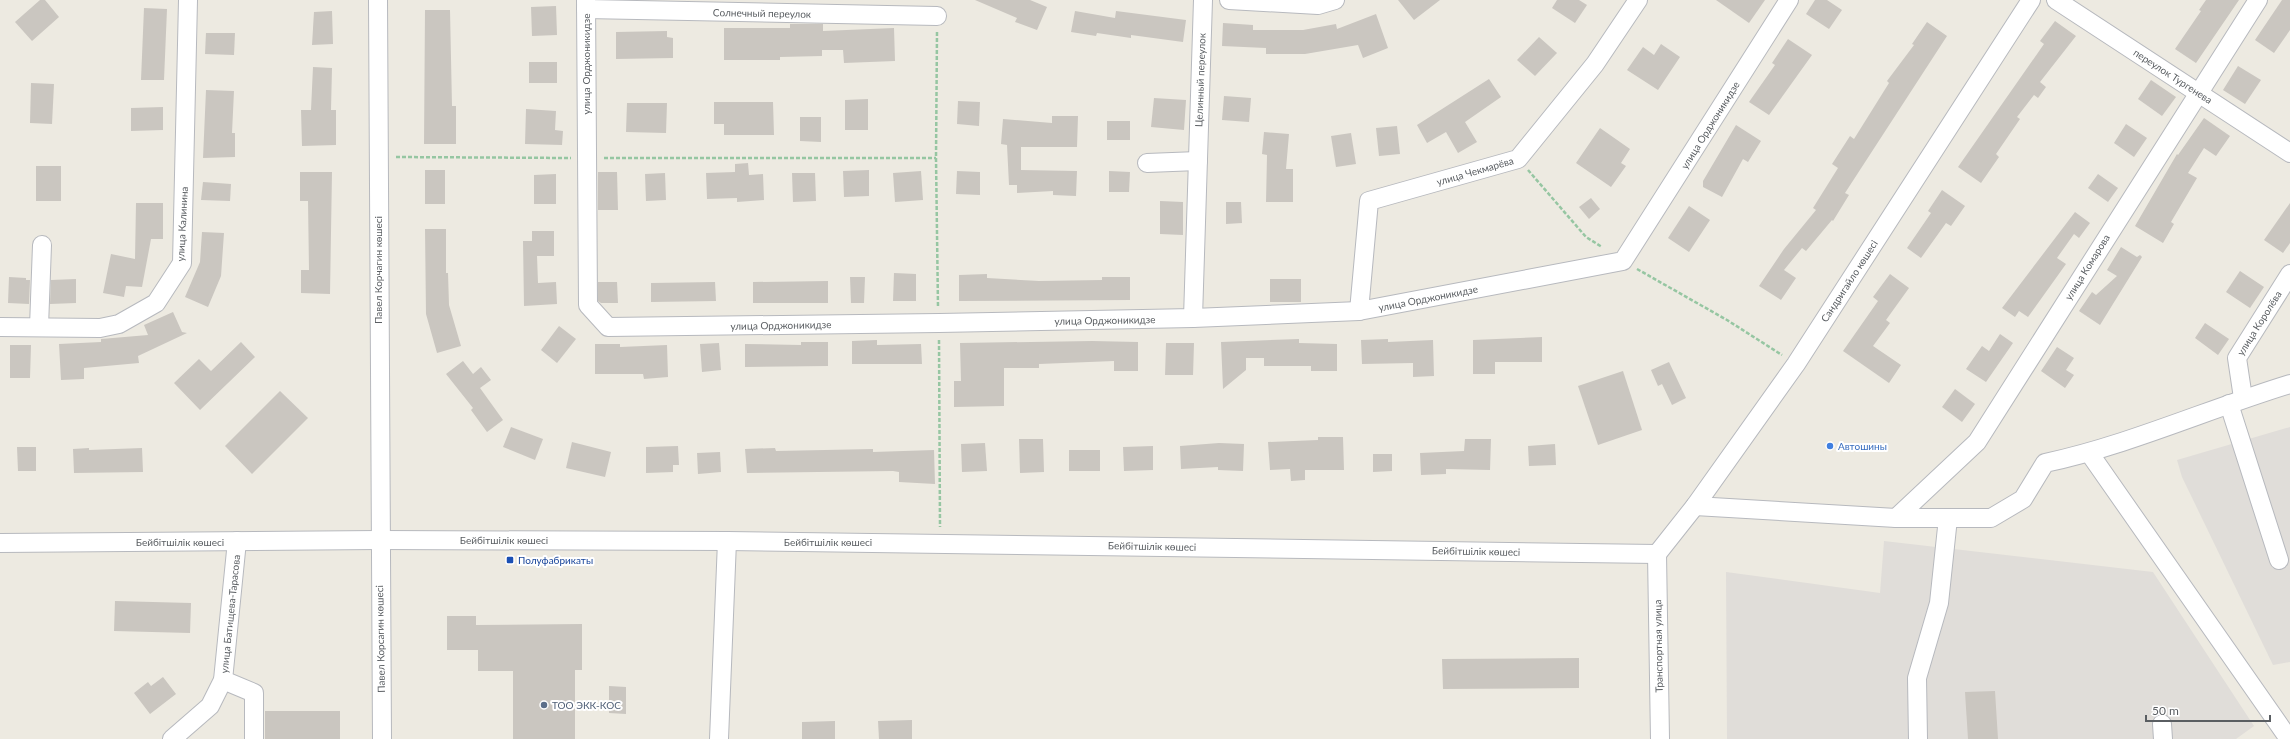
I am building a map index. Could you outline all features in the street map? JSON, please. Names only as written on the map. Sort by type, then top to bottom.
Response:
[{"type":"street","name":"улица Калинина","points":[[0,327],[100,328],[119,324],[156,303],[182,263],[188,0]]},
{"type":"street","name":"Павел Корчагин көшесі","points":[[378,0],[379,540]]},
{"type":"street","name":"Целинный переулок","points":[[1193,318],[1203,0]]},
{"type":"street","points":[[1229,0],[1318,5],[1335,0]]},
{"type":"street","name":"улица Чекмарёва","points":[[1359,311],[1370,201],[1518,159],[1595,64],[1638,0]]},
{"type":"street","name":"улица Орджоникидзе","points":[[586,5],[588,305],[608,327],[939,324],[1193,318],[1359,311],[1623,261],[1789,0]]},
{"type":"street","name":"Сандригайло көшесі","points":[[1657,554],[1695,506],[1796,364],[2031,0]]},
{"type":"street","name":"переулок Тургенева","points":[[2056,0],[2290,153]]},
{"type":"street","name":"улица Комарова","points":[[1896,518],[1977,442],[2198,92],[2258,0]]},
{"type":"street","name":"Солнечный переулок","points":[[586,5],[937,16]]},
{"type":"street","points":[[1147,163],[1198,161]]},
{"type":"street","points":[[39,327],[42,245]]},
{"type":"street","name":"улица Королёва","points":[[2280,560],[2236,401],[2237,358],[2290,274]]},
{"type":"street","points":[[1695,506],[1896,518],[1990,518],[2023,498],[2045,463],[2090,454],[2236,401],[2290,384]]},
{"type":"street","points":[[2090,454],[2284,735]]},
{"type":"street","points":[[1918,739],[1918,678],[1939,603],[1948,518]]},
{"type":"street","name":"Бейбітшілік көшесі","points":[[0,543],[379,540],[940,542],[1657,554]]},
{"type":"street","name":"Павел Корсагин көшесі","points":[[379,540],[382,739]]},
{"type":"street","name":"улица Батищева-Тарасова","points":[[172,739],[210,706],[223,680],[237,541]]},
{"type":"street","points":[[719,739],[727,541]]},
{"type":"street","name":"Транспортная улица","points":[[1657,554],[1660,739]]},
{"type":"street","points":[[223,680],[254,693],[254,739]]},
{"type":"path","points":[[937,16],[936,158],[939,324],[940,542]]},
{"type":"path","points":[[378,157],[936,158]]},
{"type":"path","points":[[1518,159],[1586,237],[1623,261],[1727,320],[1796,364]]},
{"type":"shaded area","points":[[2290,427],[2290,662],[2273,665],[2182,477],[2177,460]]},
{"type":"shaded area","points":[[1884,541],[2153,572],[2254,726],[2236,739],[1727,739],[1726,572],[1880,593]]},
{"type":"building","points":[[40,0],[45,0],[59,17],[32,41],[15,22]]},
{"type":"building","points":[[975,0],[1030,0],[1047,7],[1037,30],[1015,22],[1017,18]]},
{"type":"building","points":[[1398,0],[1440,0],[1414,20]]},
{"type":"building","points":[[1557,0],[1579,0],[1587,5],[1575,23],[1552,8]]},
{"type":"building","points":[[1716,0],[1765,0],[1749,23]]},
{"type":"building","points":[[1815,0],[1827,0],[1842,10],[1829,29],[1806,14]]},
{"type":"building","points":[[2206,0],[2239,0],[2196,63],[2175,49],[2201,11],[2199,10]]},
{"type":"building","points":[[2282,0],[2290,0],[2290,30],[2274,53],[2255,40]]},
{"type":"building","points":[[556,6],[557,35],[532,36],[531,7]]},
{"type":"building","points":[[144,8],[167,9],[164,80],[141,80]]},
{"type":"building","points":[[425,10],[450,10],[452,106],[456,106],[456,144],[424,144]]},
{"type":"building","points":[[332,11],[333,44],[312,45],[314,12]]},
{"type":"building","points":[[1075,11],[1115,18],[1116,11],[1186,20],[1183,42],[1131,35],[1131,38],[1097,33],[1096,36],[1071,32]]},
{"type":"building","points":[[1376,14],[1388,48],[1363,58],[1358,45],[1305,54],[1266,54],[1266,48],[1222,46],[1223,23],[1253,25],[1253,30],[1303,30],[1336,24],[1337,29]]},
{"type":"building","points":[[2055,21],[2076,36],[2040,82],[2046,87],[2038,98],[2034,95],[2017,117],[2020,119],[1996,154],[1999,157],[1981,183],[1958,167],[2044,44],[2040,41]]},
{"type":"building","points":[[1927,22],[1947,36],[1845,193],[1849,195],[1833,221],[1832,220],[1806,251],[1802,248],[1784,270],[1796,278],[1781,300],[1759,286],[1784,249],[1816,210],[1813,208],[1838,168],[1832,164],[1850,136],[1854,139],[1889,83],[1887,81],[1914,45],[1912,44]]},
{"type":"building","points":[[790,24],[823,24],[823,31],[894,28],[895,61],[844,63],[843,50],[822,50],[822,56],[780,57],[780,60],[724,60],[724,28],[790,28]]},
{"type":"building","points":[[667,31],[667,37],[673,38],[673,58],[616,59],[616,32]]},
{"type":"building","points":[[206,33],[235,33],[234,55],[205,54]]},
{"type":"building","points":[[1539,37],[1557,53],[1535,76],[1517,60]]},
{"type":"building","points":[[1788,39],[1812,55],[1769,115],[1749,102],[1775,65],[1772,63]]},
{"type":"building","points":[[1661,44],[1680,57],[1658,90],[1627,70],[1643,47],[1654,55]]},
{"type":"building","points":[[529,62],[557,62],[557,83],[529,83]]},
{"type":"building","points":[[2238,66],[2261,80],[2245,104],[2223,90]]},
{"type":"building","points":[[313,67],[332,68],[331,110],[336,110],[336,145],[302,146],[301,110],[311,110]]},
{"type":"building","points":[[1489,79],[1501,97],[1465,122],[1477,142],[1458,153],[1446,132],[1427,143],[1417,125]]},
{"type":"building","points":[[2151,80],[2176,97],[2162,116],[2138,99]]},
{"type":"building","points":[[31,83],[54,84],[52,124],[30,123]]},
{"type":"building","points":[[206,90],[234,91],[232,133],[235,133],[235,157],[203,158]]},
{"type":"building","points":[[1224,96],[1251,98],[1249,122],[1222,120]]},
{"type":"building","points":[[1154,98],[1186,100],[1184,130],[1151,127]]},
{"type":"building","points":[[868,99],[868,130],[845,130],[845,100]]},
{"type":"building","points":[[958,101],[980,102],[979,126],[957,124]]},
{"type":"building","points":[[714,102],[773,102],[774,135],[724,135],[724,124],[714,124]]},
{"type":"building","points":[[627,103],[667,103],[666,133],[626,132]]},
{"type":"building","points":[[163,107],[163,130],[131,131],[131,108]]},
{"type":"building","points":[[526,109],[556,111],[555,130],[563,131],[562,145],[525,144]]},
{"type":"building","points":[[1052,116],[1078,116],[1077,147],[1021,147],[1021,170],[1077,171],[1076,196],[1053,195],[1053,191],[1017,193],[1017,185],[1009,185],[1007,145],[1001,144],[1003,119],[1052,123]]},
{"type":"building","points":[[800,117],[821,117],[821,142],[800,141]]},
{"type":"building","points":[[2204,118],[2230,136],[2216,156],[2204,148],[2188,173],[2197,178],[2171,222],[2174,224],[2163,243],[2135,226],[2177,154],[2178,155]]},
{"type":"building","points":[[1107,121],[1130,121],[1130,140],[1107,140]]},
{"type":"building","points":[[2126,124],[2147,138],[2134,157],[2114,143]]},
{"type":"building","points":[[1736,125],[1761,141],[1748,162],[1743,159],[1722,197],[1703,187],[1703,181]]},
{"type":"building","points":[[1397,126],[1400,154],[1379,156],[1376,128]]},
{"type":"building","points":[[1600,128],[1630,149],[1621,163],[1626,166],[1611,187],[1576,163]]},
{"type":"building","points":[[1264,132],[1289,134],[1286,169],[1293,169],[1293,202],[1266,202],[1267,155],[1262,154]]},
{"type":"building","points":[[1351,133],[1356,164],[1336,167],[1331,136]]},
{"type":"building","points":[[748,163],[749,175],[763,174],[764,200],[737,202],[737,198],[707,199],[706,173],[735,172],[735,164]]},
{"type":"building","points":[[36,166],[61,166],[61,201],[36,201]]},
{"type":"building","points":[[425,170],[445,170],[445,204],[425,204]]},
{"type":"building","points":[[869,170],[869,196],[844,197],[843,171]]},
{"type":"building","points":[[921,171],[923,200],[895,202],[893,173]]},
{"type":"building","points":[[957,171],[980,172],[980,195],[956,194]]},
{"type":"building","points":[[1109,171],[1130,172],[1129,192],[1109,192]]},
{"type":"building","points":[[300,172],[332,172],[330,294],[301,293],[301,270],[309,270],[308,201],[300,201]]},
{"type":"building","points":[[598,172],[617,172],[618,210],[598,210]]},
{"type":"building","points":[[665,173],[666,200],[646,201],[645,174]]},
{"type":"building","points":[[792,173],[815,173],[816,201],[793,202]]},
{"type":"building","points":[[556,174],[556,204],[534,204],[534,175]]},
{"type":"building","points":[[2098,174],[2118,188],[2108,202],[2088,188]]},
{"type":"building","points":[[203,182],[231,184],[230,201],[201,200]]},
{"type":"building","points":[[1942,190],[1965,206],[1951,226],[1946,223],[1921,258],[1907,248],[1931,213],[1928,211]]},
{"type":"building","points":[[1591,198],[1600,209],[1589,219],[1579,207]]},
{"type":"building","points":[[1160,201],[1183,202],[1183,235],[1160,234]]},
{"type":"building","points":[[1226,202],[1241,202],[1242,223],[1226,224]]},
{"type":"building","points":[[136,203],[163,203],[163,239],[151,239],[142,287],[126,286],[124,297],[103,293],[111,254],[135,259]]},
{"type":"building","points":[[2290,203],[2290,243],[2283,253],[2264,240]]},
{"type":"building","points":[[1689,206],[1710,220],[1689,252],[1668,238]]},
{"type":"building","points":[[2075,212],[2090,223],[2079,238],[2074,234],[2057,258],[2066,264],[2028,317],[2019,311],[2015,317],[2002,308]]},
{"type":"building","points":[[425,229],[446,229],[446,273],[448,273],[449,305],[461,346],[437,353],[426,314]]},
{"type":"building","points":[[532,231],[554,231],[554,256],[537,256],[538,283],[556,282],[557,304],[524,306],[523,241],[532,241]]},
{"type":"building","points":[[202,232],[224,233],[221,276],[208,307],[185,297],[200,262]]},
{"type":"building","points":[[2121,247],[2137,257],[2140,255],[2142,257],[2100,325],[2079,311],[2092,292],[2096,295],[2117,276],[2107,270]]},
{"type":"building","points":[[2240,271],[2264,287],[2250,308],[2226,292]]},
{"type":"building","points":[[894,273],[916,274],[916,301],[893,301]]},
{"type":"building","points":[[987,274],[987,278],[1039,281],[1102,280],[1102,277],[1130,277],[1130,300],[959,301],[959,275]]},
{"type":"building","points":[[1890,274],[1909,288],[1886,320],[1890,323],[1873,346],[1901,365],[1889,383],[1843,351],[1878,301],[1873,297]]},
{"type":"building","points":[[9,277],[26,278],[26,280],[30,280],[29,304],[8,303]]},
{"type":"building","points":[[850,277],[865,277],[864,303],[851,303]]},
{"type":"building","points":[[76,279],[76,303],[50,304],[51,280]]},
{"type":"building","points":[[1270,279],[1301,279],[1301,302],[1270,302]]},
{"type":"building","points":[[828,281],[828,303],[753,303],[753,282]]},
{"type":"building","points":[[598,282],[617,282],[618,303],[601,303],[598,301]]},
{"type":"building","points":[[715,282],[716,301],[651,302],[651,283]]},
{"type":"building","points":[[173,312],[182,332],[187,333],[138,356],[139,363],[84,368],[84,379],[61,380],[59,344],[101,342],[101,339],[148,335],[144,325]]},
{"type":"building","points":[[2205,323],[2229,339],[2218,355],[2195,338]]},
{"type":"building","points":[[559,326],[576,339],[557,363],[541,350]]},
{"type":"building","points":[[2000,334],[2013,343],[1986,382],[1966,369],[1982,346],[1989,351]]},
{"type":"building","points":[[1542,337],[1542,362],[1495,362],[1495,374],[1473,374],[1473,340]]},
{"type":"building","points":[[1299,339],[1299,343],[1337,344],[1337,371],[1311,371],[1311,366],[1264,366],[1264,358],[1246,358],[1246,370],[1223,389],[1221,342]]},
{"type":"building","points":[[1388,339],[1388,342],[1433,340],[1434,376],[1413,377],[1413,363],[1362,364],[1361,340]]},
{"type":"building","points":[[877,340],[877,345],[921,344],[922,364],[852,364],[852,341]]},
{"type":"building","points":[[1092,341],[1138,342],[1138,371],[1114,371],[1114,361],[1039,364],[1039,368],[1004,368],[1004,406],[954,407],[954,381],[961,381],[960,343]]},
{"type":"building","points":[[241,342],[255,357],[200,410],[174,383],[199,359],[211,371]]},
{"type":"building","points":[[801,342],[828,342],[828,366],[745,367],[745,344],[801,345]]},
{"type":"building","points":[[719,343],[721,370],[702,372],[700,344]]},
{"type":"building","points":[[1166,343],[1194,343],[1193,375],[1165,375]]},
{"type":"building","points":[[595,344],[620,344],[620,347],[667,345],[668,377],[644,379],[643,374],[595,374]]},
{"type":"building","points":[[10,345],[31,345],[30,378],[10,378]]},
{"type":"building","points":[[2057,347],[2074,358],[2066,370],[2074,375],[2065,388],[2041,371]]},
{"type":"building","points":[[463,361],[473,374],[481,367],[491,380],[480,388],[503,420],[487,432],[471,410],[473,408],[446,374]]},
{"type":"building","points":[[1669,362],[1686,398],[1672,405],[1662,384],[1658,386],[1651,370]]},
{"type":"building","points":[[1623,371],[1642,430],[1598,445],[1578,386]]},
{"type":"building","points":[[1955,389],[1975,404],[1962,422],[1942,407]]},
{"type":"building","points":[[280,391],[308,418],[252,474],[225,446]]},
{"type":"building","points":[[511,427],[543,439],[535,460],[503,447]]},
{"type":"building","points":[[1318,437],[1343,437],[1344,470],[1305,470],[1305,480],[1291,481],[1290,469],[1270,470],[1268,442],[1318,440]]},
{"type":"building","points":[[1019,439],[1043,439],[1044,472],[1020,473]]},
{"type":"building","points":[[1465,439],[1491,439],[1490,470],[1446,469],[1446,474],[1421,475],[1420,453],[1464,451]]},
{"type":"building","points":[[572,442],[611,452],[605,477],[566,468]]},
{"type":"building","points":[[985,443],[987,471],[962,472],[961,444]]},
{"type":"building","points":[[1219,443],[1244,444],[1243,471],[1218,470],[1218,467],[1181,469],[1180,446]]},
{"type":"building","points":[[1555,444],[1556,465],[1529,466],[1528,446]]},
{"type":"building","points":[[678,446],[679,465],[673,465],[673,472],[646,473],[646,447]]},
{"type":"building","points":[[1153,446],[1153,470],[1124,471],[1123,447]]},
{"type":"building","points":[[17,447],[36,447],[36,471],[18,471]]},
{"type":"building","points":[[89,448],[89,450],[142,448],[143,472],[74,473],[73,449]]},
{"type":"building","points":[[775,448],[776,451],[873,449],[873,452],[934,450],[935,484],[899,482],[899,472],[893,471],[747,473],[745,449]]},
{"type":"building","points":[[1069,450],[1100,450],[1100,471],[1069,471]]},
{"type":"building","points":[[720,452],[721,472],[698,474],[697,453]]},
{"type":"building","points":[[1373,454],[1392,454],[1392,471],[1373,472]]},
{"type":"building","points":[[115,601],[191,603],[190,633],[114,631]]},
{"type":"building","name":"ТОО ЭКК-КОС","points":[[447,616],[476,616],[476,625],[582,624],[582,670],[575,670],[575,739],[513,739],[513,671],[478,671],[478,650],[447,650]]},
{"type":"building","points":[[1579,658],[1579,688],[1443,689],[1442,659]]},
{"type":"building","points":[[163,677],[176,694],[150,714],[134,693],[148,682],[151,686]]},
{"type":"building","points":[[609,686],[626,687],[626,714],[609,713]]},
{"type":"building","points":[[1995,691],[1998,739],[1968,739],[1965,692]]},
{"type":"building","points":[[265,711],[340,711],[340,739],[265,739]]},
{"type":"building","points":[[912,720],[912,739],[879,739],[878,721]]},
{"type":"building","points":[[835,721],[835,739],[802,739],[802,722]]},
{"type":"place","name":"Автошины","points":[[1830,446]]},
{"type":"place","name":"Полуфабрикаты","points":[[510,560]]},
{"type":"place","name":"ТОО ЭКК-КОС","points":[[544,705]]}]
